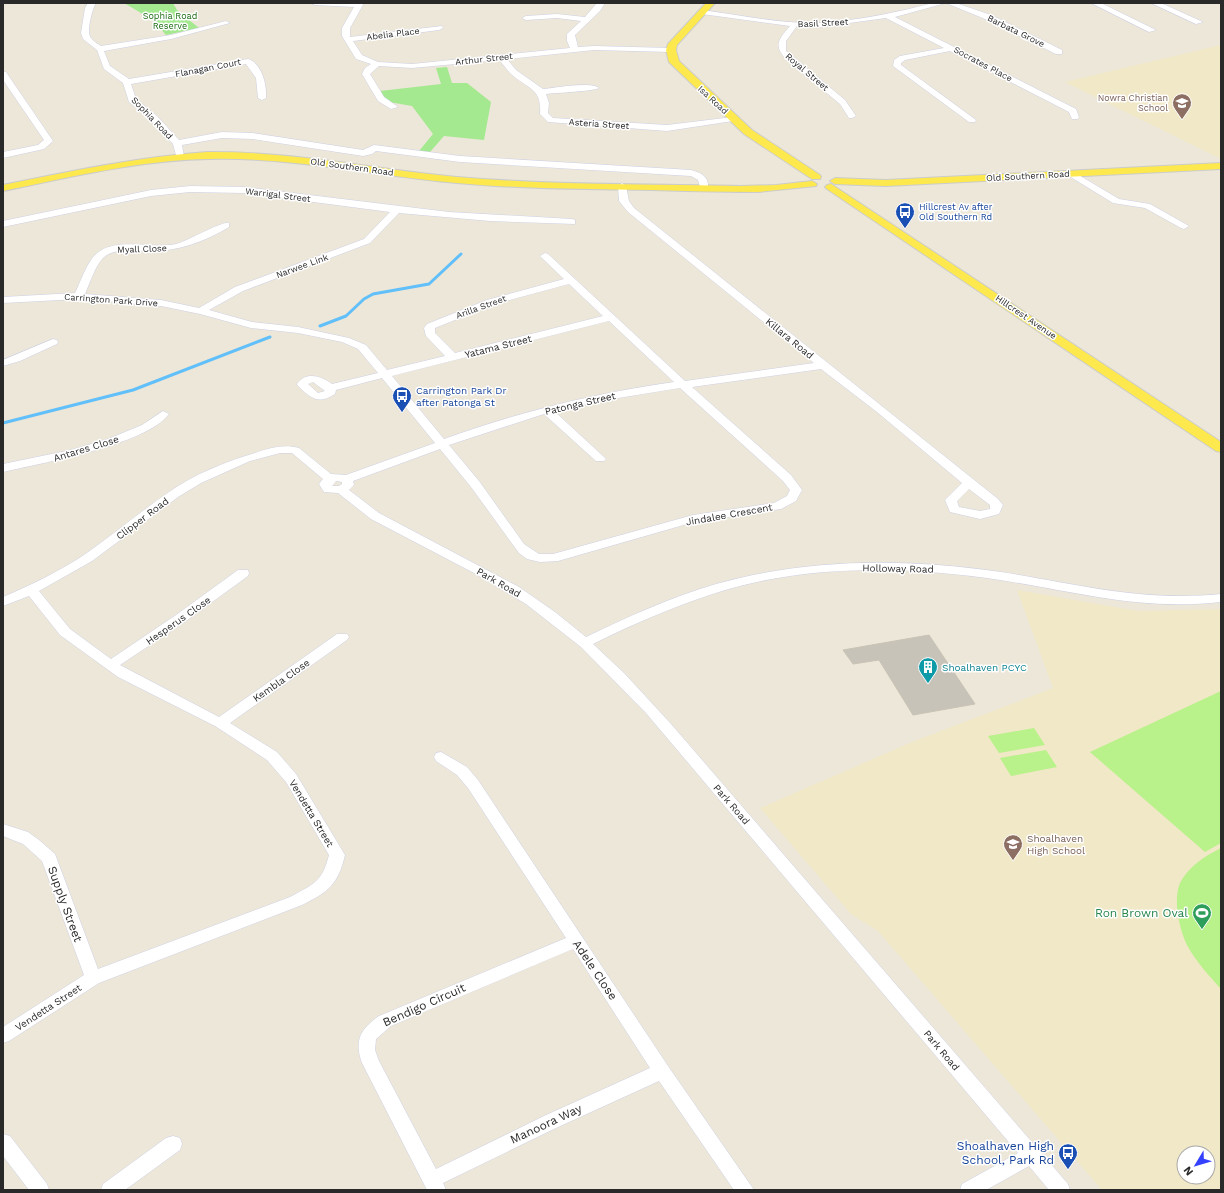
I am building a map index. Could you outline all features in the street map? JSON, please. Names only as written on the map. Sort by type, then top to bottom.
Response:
[{"type":"main road","points":[[671,50],[675,40],[711,3]]},
{"type":"main road","name":"Isa Road","points":[[671,50],[674,62],[733,119],[814,180]]},
{"type":"main road","name":"Old Southern Road","points":[[3,188],[112,166],[180,157],[257,156],[477,182],[530,185],[704,188],[785,187],[814,180],[820,187],[833,184],[886,183],[1221,166]]},
{"type":"main road","name":"Hillcrest Avenue","points":[[833,184],[1221,448]]},
{"type":"street","points":[[92,3],[89,8],[85,35],[88,41],[100,49],[107,67],[127,82]]},
{"type":"street","points":[[315,3],[359,4],[346,28],[346,36],[348,40]]},
{"type":"street","points":[[575,50],[570,36],[601,3]]},
{"type":"street","name":"Basil Street","points":[[702,12],[795,24],[834,24],[888,16],[942,3]]},
{"type":"street","name":"Barbata Grove","points":[[949,3],[988,17],[1059,52]]},
{"type":"street","points":[[1095,3],[1152,30]]},
{"type":"street","points":[[1154,3],[1199,22]]},
{"type":"street","points":[[526,18],[557,16],[586,19]]},
{"type":"street","name":"Socrates Place","points":[[888,16],[953,48],[1073,111],[1075,117]]},
{"type":"street","points":[[100,49],[177,36],[226,23]]},
{"type":"street","name":"Royal Street","points":[[795,24],[781,44],[783,52],[819,84],[846,104],[851,111],[852,116]]},
{"type":"street","name":"Abelia Place","points":[[348,40],[439,28]]},
{"type":"street","name":"Arthur Street","points":[[348,40],[359,57],[377,64],[412,66],[607,48],[671,50]]},
{"type":"street","points":[[953,48],[903,58],[897,62],[897,66],[972,120]]},
{"type":"street","points":[[501,57],[513,72],[540,92],[574,88],[594,88]]},
{"type":"street","name":"Flanagan Court","points":[[127,82],[248,61],[258,72],[263,92],[262,98]]},
{"type":"street","points":[[377,64],[368,70],[366,74],[380,99],[394,108]]},
{"type":"street","points":[[3,155],[46,145],[49,141],[4,77]]},
{"type":"street","name":"Sophia Road","points":[[127,82],[131,98],[154,118],[176,143],[180,157]]},
{"type":"street","name":"Asteria Street","points":[[540,92],[545,103],[545,117],[557,121],[667,128],[733,119]]},
{"type":"street","name":"Old Southern Road","points":[[176,143],[222,134],[253,136],[362,154],[369,152],[374,148],[460,159],[691,173],[702,178],[704,188]]},
{"type":"street","points":[[1072,174],[1116,201],[1147,206],[1184,226]]},
{"type":"street","name":"Killara Road","points":[[622,186],[624,201],[631,210],[970,483]]},
{"type":"street","name":"Warrigal Street","points":[[3,224],[130,197],[190,189],[244,190],[396,211],[489,219],[555,227],[572,222]]},
{"type":"street","name":"Narwee Link","points":[[201,311],[220,298],[239,289],[367,241],[396,211]]},
{"type":"street","name":"Myall Close","points":[[79,296],[98,257],[103,252],[118,249],[170,248],[211,234],[226,225]]},
{"type":"street","name":"Jindalee Crescent","points":[[443,444],[520,547],[529,555],[540,559],[554,558],[693,519],[777,506],[792,498],[796,490],[787,478],[682,384],[545,256]]},
{"type":"street","name":"Arilla Street","points":[[452,357],[430,334],[429,328],[431,326],[491,302],[571,280]]},
{"type":"street","name":"Carrington Park Drive","points":[[3,300],[79,296],[144,301],[201,311],[240,323],[314,333],[354,343],[368,354],[443,444]]},
{"type":"street","name":"Yatama Street","points":[[330,388],[612,317]]},
{"type":"street","points":[[3,363],[16,360],[53,342]]},
{"type":"street","name":"Patonga Street","points":[[344,485],[443,444],[546,410],[618,394],[682,384],[762,376],[823,365]]},
{"type":"street","points":[[546,410],[600,459]]},
{"type":"street","name":"Antares Close","points":[[3,468],[74,453],[112,441],[146,427],[163,414]]},
{"type":"street","name":"Park Road","points":[[287,449],[300,453],[316,469],[330,479],[325,484],[325,487],[331,490],[344,485],[374,516],[472,566],[514,590],[553,616],[586,642],[629,685],[1061,1190]]},
{"type":"street","name":"Clipper Road","points":[[3,602],[31,590],[88,558],[174,494],[197,480],[246,459],[287,449]]},
{"type":"street","name":"Holloway Road","points":[[586,642],[636,618],[682,599],[712,590],[759,579],[810,571],[863,567],[900,566],[1001,576],[1104,595],[1142,600],[1194,601],[1221,598]]},
{"type":"street","name":"Hesperus Close","points":[[111,665],[181,618],[243,573]]},
{"type":"street","name":"Vendetta Street","points":[[3,1036],[41,1010],[93,978],[296,901],[317,890],[327,881],[333,871],[337,855],[291,778],[272,756],[220,723],[123,674],[65,632],[31,590]]},
{"type":"street","name":"Kembla Close","points":[[220,723],[342,637]]},
{"type":"street","name":"Adele Close","points":[[441,756],[462,771],[473,784],[662,1071],[745,1190]]},
{"type":"street","name":"Supply Street","points":[[3,830],[13,832],[36,843],[49,858],[93,978]]},
{"type":"street","name":"Bendigo Circuit","points":[[434,1185],[366,1053],[367,1038],[371,1032],[385,1021],[575,941]]},
{"type":"street","name":"Manoora Way","points":[[434,1185],[550,1122],[662,1071]]},
{"type":"street","points":[[3,1142],[40,1190]]},
{"type":"street","points":[[110,1190],[173,1144]]},
{"type":"street","points":[[969,1190],[1031,1155]]},
{"type":"shaded area","name":"Nowra Christian School","points":[[1221,45],[1221,159],[1065,82]]},
{"type":"shaded area","name":"Shoalhaven High School","points":[[1017,590],[1138,611],[1221,609],[1221,1190],[1102,1190],[878,931],[851,914],[760,808],[912,742],[1053,688]]},
{"type":"green space","name":"Sophia Road Reserve","points":[[124,3],[173,3],[177,10],[199,28],[166,35],[153,20]]},
{"type":"green space","points":[[447,67],[452,83],[467,83],[491,102],[484,140],[444,136],[430,152],[419,151],[433,134],[412,106],[389,102],[385,100],[380,91],[441,84],[436,68]]},
{"type":"green space","points":[[1221,691],[1221,843],[1205,852],[1090,752]]},
{"type":"green space","points":[[1034,728],[1045,745],[999,753],[988,736]]},
{"type":"green space","points":[[1046,750],[1057,767],[1011,776],[1000,758]]},
{"type":"green space","name":"Ron Brown Oval","points":[[1221,848],[1221,989],[1197,961],[1186,943],[1179,921],[1177,897],[1183,877],[1198,862]]},
{"type":"building","name":"Shoalhaven PCYC","points":[[929,635],[975,704],[913,715],[879,660],[853,664],[843,650]]},
{"type":"waterway","points":[[320,326],[346,316],[364,299],[373,294],[429,284],[461,254]]},
{"type":"waterway","points":[[3,423],[133,390],[270,337]]},
{"type":"place","name":"Nowra Christian School","points":[[1182,120]]},
{"type":"place","name":"Hillcrest Av after Old Southern Rd","points":[[905,229]]},
{"type":"place","name":"Carrington Park Dr after Patonga St","points":[[402,413]]},
{"type":"place","name":"Shoalhaven PCYC","points":[[928,684]]},
{"type":"place","name":"Shoalhaven High School","points":[[1013,861]]},
{"type":"place","name":"Ron Brown Oval","points":[[1202,930]]},
{"type":"place","name":"Shoalhaven High School, Park Rd","points":[[1068,1170]]}]
